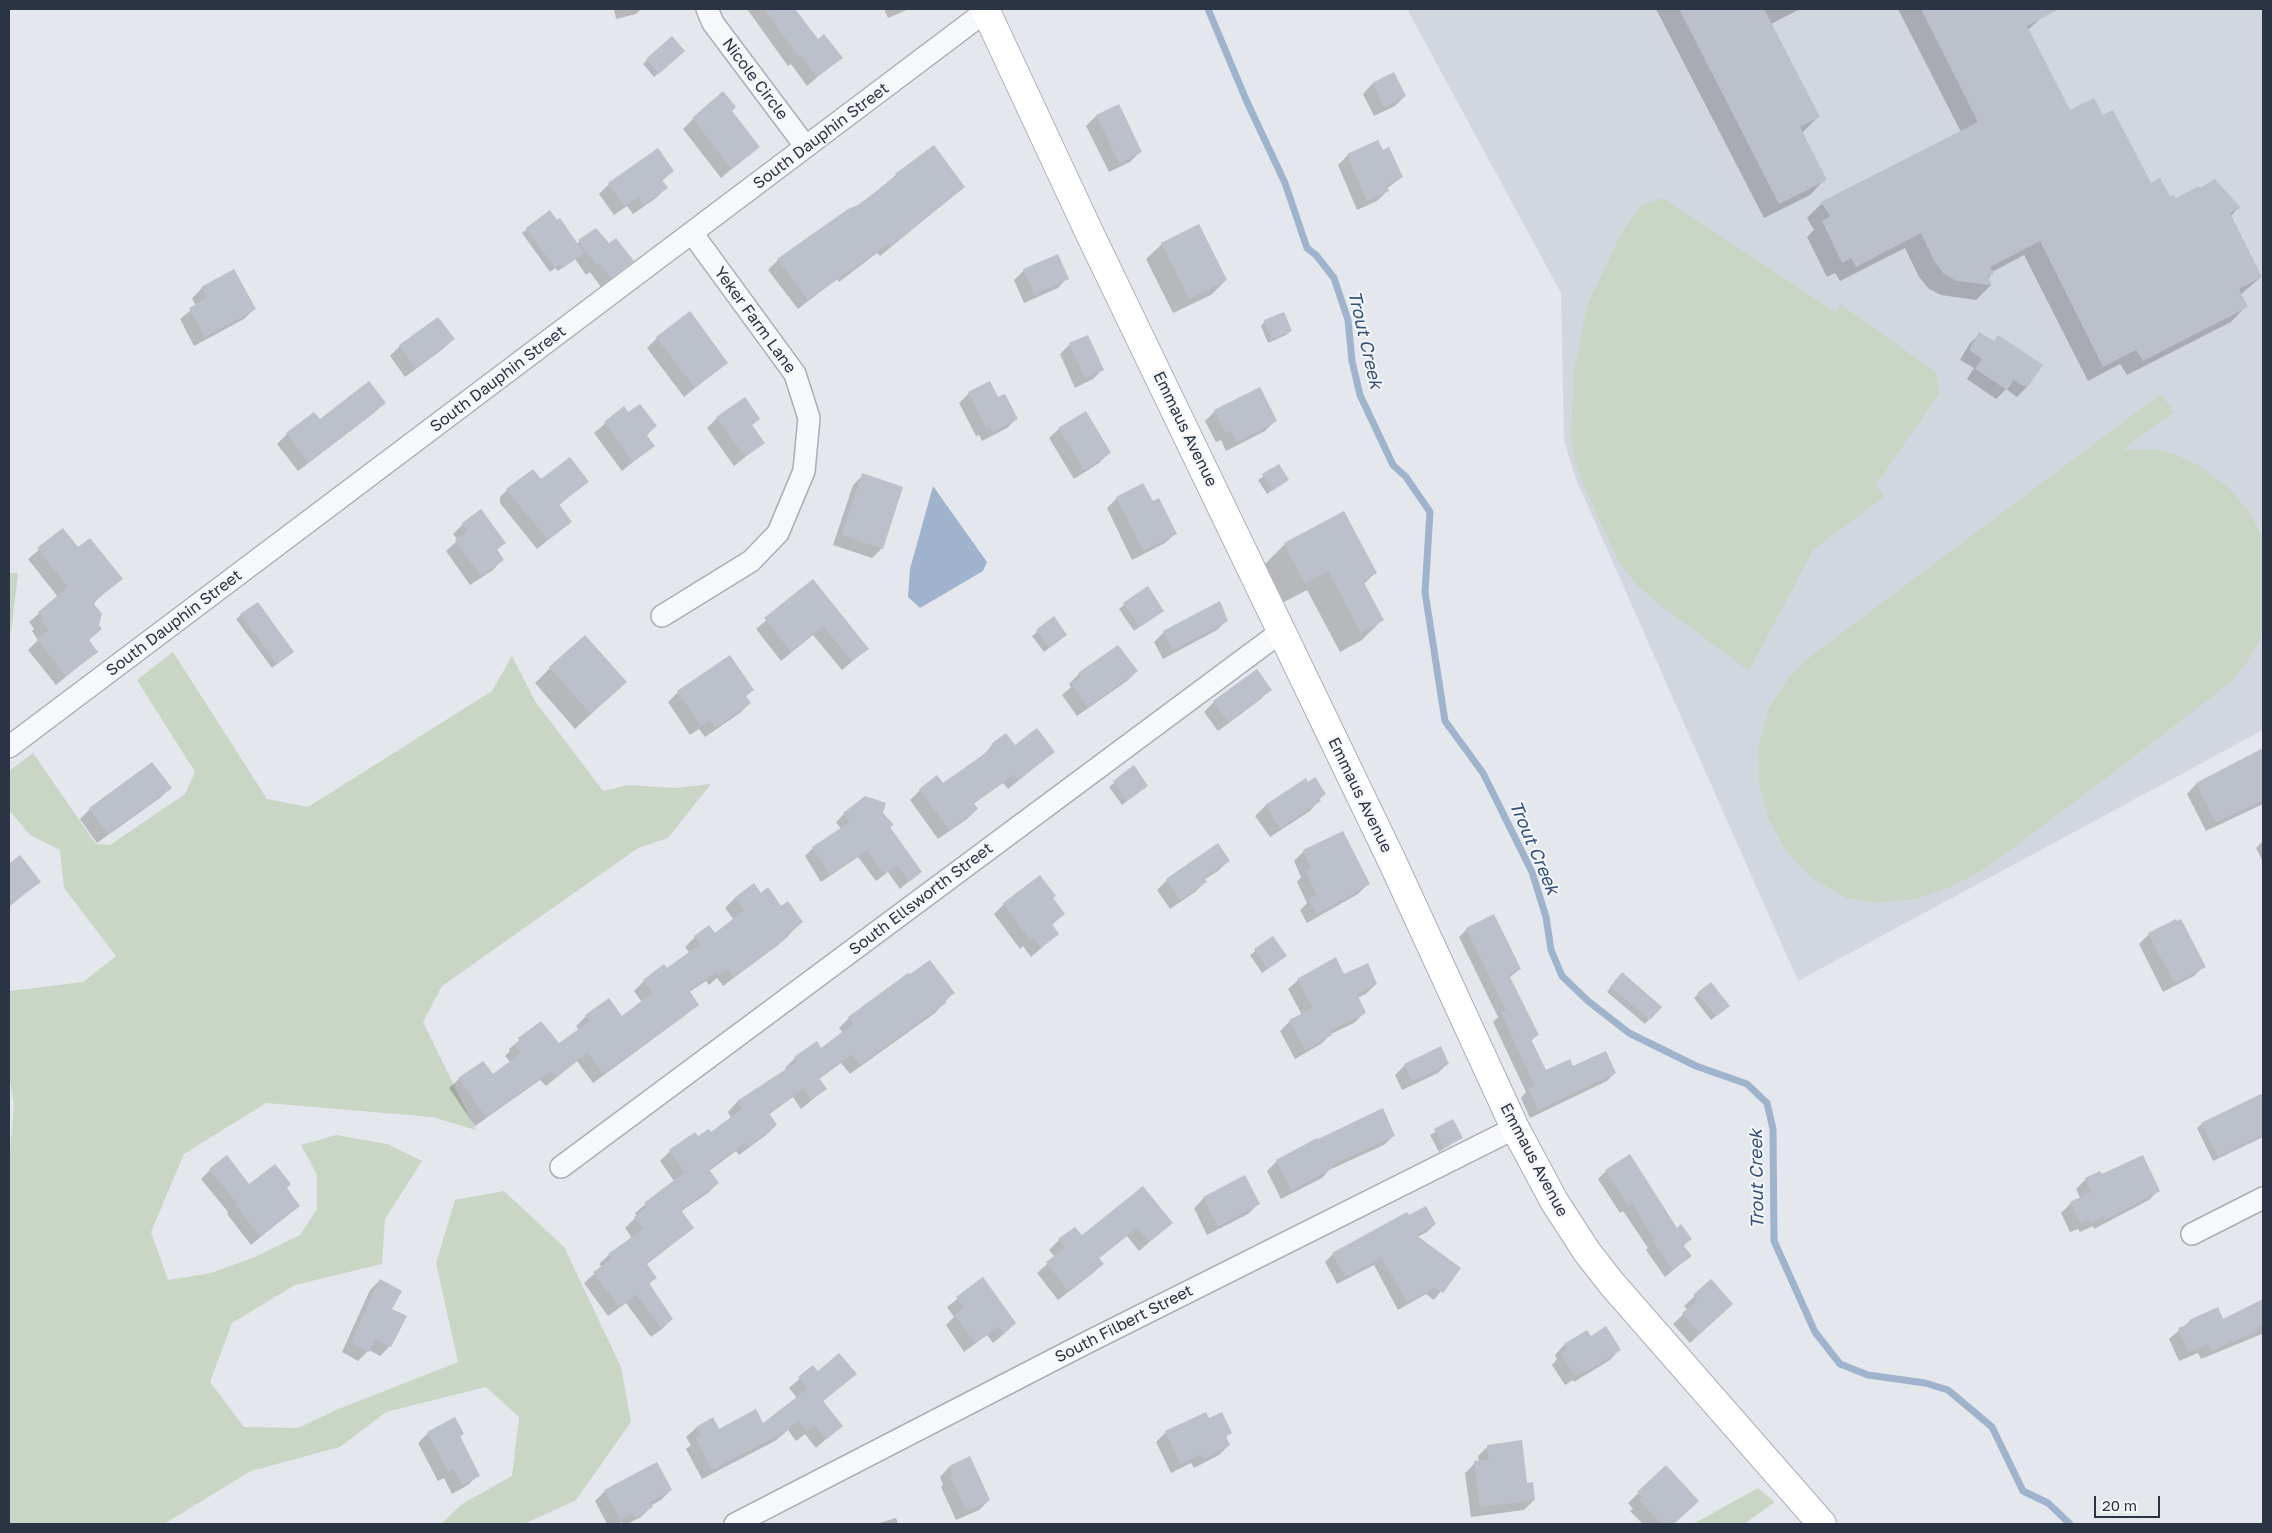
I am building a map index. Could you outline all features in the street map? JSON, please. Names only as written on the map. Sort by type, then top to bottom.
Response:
[{"type":"main road","name":"Emmaus Avenue","points":[[985,10],[1089,232],[1396,869],[1515,1128],[1554,1201],[1587,1252],[1607,1278],[1822,1524]]},
{"type":"street","name":"Nicole Circle","points":[[707,9],[713,23],[806,147]]},
{"type":"street","name":"South Dauphin Street","points":[[9,747],[692,234],[985,10]]},
{"type":"street","name":"Yeker Farm Lane","points":[[662,616],[751,561],[778,533],[804,471],[809,418],[795,374],[692,234]]},
{"type":"street","name":"South Ellsworth Street","points":[[561,1167],[1282,631]]},
{"type":"street","name":"South Filbert Street","points":[[735,1524],[1077,1347],[1515,1128]]},
{"type":"street","points":[[2192,1234],[2263,1198]]},
{"type":"shaded area","points":[[1407,9],[2263,9],[2263,730],[1798,981],[1576,479],[1564,440],[1561,293]]},
{"type":"green space","points":[[1663,198],[1835,312],[1840,304],[1936,372],[1940,392],[1876,485],[1884,497],[1813,550],[1749,671],[1657,603],[1636,584],[1619,562],[1582,481],[1574,457],[1571,434],[1574,370],[1587,306],[1620,236],[1641,205]]},
{"type":"green space","points":[[2161,394],[2174,412],[2122,450],[2155,449],[2174,454],[2199,465],[2229,488],[2248,510],[2263,539],[2263,628],[2259,641],[2246,664],[2231,682],[2028,837],[1981,871],[1952,886],[1917,899],[1876,903],[1846,898],[1812,878],[1786,851],[1769,820],[1759,785],[1758,747],[1769,708],[1790,675],[1815,653]]},
{"type":"green space","points":[[9,573],[18,573],[11,633],[9,634]]},
{"type":"green space","points":[[173,652],[267,799],[308,807],[492,691],[512,656],[535,701],[603,791],[628,785],[675,788],[711,784],[668,838],[638,848],[442,986],[423,1022],[476,1130],[432,1117],[266,1103],[184,1154],[151,1232],[168,1280],[211,1273],[255,1257],[300,1235],[317,1209],[317,1175],[301,1145],[336,1135],[387,1144],[422,1161],[385,1219],[382,1264],[295,1285],[232,1323],[210,1382],[244,1427],[298,1428],[336,1410],[458,1362],[436,1263],[455,1200],[504,1191],[564,1247],[621,1367],[631,1422],[576,1500],[524,1524],[441,1524],[462,1504],[512,1476],[519,1417],[486,1387],[386,1412],[340,1447],[251,1471],[164,1524],[9,1524],[9,1163],[14,1105],[9,1075],[9,991],[83,982],[116,956],[64,888],[60,850],[30,835],[9,810],[9,771],[33,753],[96,844],[110,845],[185,794],[195,772],[137,680]]},
{"type":"green space","points":[[1758,1488],[1775,1502],[1744,1524],[1693,1524]]},
{"type":"water","points":[[933,486],[987,562],[983,571],[920,608],[908,597],[910,569]]},
{"type":"building","points":[[764,9],[795,9],[818,39],[824,34],[843,58],[817,77],[801,55],[799,57]]},
{"type":"building","points":[[1679,9],[1764,9],[1820,117],[1800,127],[1827,180],[1779,204]]},
{"type":"building","points":[[1921,9],[2059,9],[2027,26],[2070,110],[2094,98],[2103,115],[2113,110],[2151,183],[2160,178],[2170,196],[2173,195],[2176,198],[2199,186],[2200,188],[2215,179],[2241,208],[2230,213],[2262,277],[2239,289],[2248,307],[2143,361],[2136,350],[2103,367],[2040,241],[1990,267],[1994,274],[1988,277],[1992,285],[1956,281],[1944,274],[1934,261],[1921,233],[1856,267],[1851,258],[1842,263],[1822,221],[1830,216],[1821,202],[1978,122]]},
{"type":"building","points":[[672,36],[685,51],[659,74],[646,59]]},
{"type":"building","points":[[1394,72],[1406,96],[1384,107],[1372,83]]},
{"type":"building","points":[[723,91],[736,107],[732,111],[760,147],[732,169],[692,118]]},
{"type":"building","points":[[1119,104],[1142,152],[1119,163],[1096,115]]},
{"type":"building","points":[[1378,140],[1383,150],[1389,147],[1403,177],[1386,185],[1389,191],[1367,201],[1347,154]]},
{"type":"building","points":[[934,145],[965,187],[890,247],[888,244],[808,300],[777,259],[848,209],[858,205]]},
{"type":"building","points":[[658,148],[674,171],[662,180],[668,188],[643,205],[638,197],[625,206],[608,183]]},
{"type":"building","points":[[550,210],[557,220],[560,218],[584,253],[563,268],[560,264],[555,268],[526,228]]},
{"type":"building","points":[[1199,224],[1227,280],[1189,299],[1161,243]]},
{"type":"building","points":[[596,228],[609,243],[616,238],[634,261],[611,278],[600,263],[597,266],[578,240]]},
{"type":"building","points":[[1058,254],[1069,279],[1034,294],[1023,269]]},
{"type":"building","points":[[234,269],[256,309],[205,337],[189,308],[207,298],[201,287]]},
{"type":"building","points":[[690,311],[728,363],[695,388],[656,337]]},
{"type":"building","points":[[1284,312],[1292,331],[1272,339],[1264,320]]},
{"type":"building","points":[[438,317],[455,339],[415,368],[399,345]]},
{"type":"building","points":[[1979,332],[1994,341],[1998,335],[2043,365],[2027,388],[2014,380],[2007,390],[1975,369],[1982,359],[1969,350]]},
{"type":"building","points":[[1088,335],[1104,370],[1085,378],[1069,343]]},
{"type":"building","points":[[369,381],[386,403],[308,462],[286,433],[314,412],[320,419]]},
{"type":"building","points":[[990,381],[998,397],[1005,394],[1018,419],[992,432],[989,426],[986,427],[968,392]]},
{"type":"building","points":[[1260,387],[1277,421],[1237,442],[1231,431],[1226,433],[1214,410]]},
{"type":"building","points":[[745,397],[760,419],[752,425],[765,443],[745,457],[716,417]]},
{"type":"building","points":[[640,404],[657,426],[646,434],[655,446],[633,462],[604,422],[624,406],[628,412]]},
{"type":"building","points":[[1086,411],[1111,453],[1084,470],[1058,428]]},
{"type":"building","points":[[570,457],[589,482],[559,504],[572,522],[548,540],[506,489],[533,469],[541,479]]},
{"type":"building","points":[[1279,464],[1289,480],[1272,491],[1262,474]]},
{"type":"building","points":[[862,473],[903,487],[883,549],[842,535]]},
{"type":"building","points":[[1143,483],[1153,501],[1159,498],[1177,534],[1143,551],[1116,497]]},
{"type":"building","points":[[481,509],[506,543],[497,549],[504,560],[481,576],[455,540],[468,531],[462,523]]},
{"type":"building","points":[[1344,511],[1377,573],[1363,581],[1384,620],[1361,633],[1328,571],[1305,583],[1284,543]]},
{"type":"building","points":[[63,528],[78,547],[90,538],[123,579],[94,601],[96,602],[94,604],[102,614],[99,625],[102,629],[89,640],[98,652],[66,676],[37,639],[49,630],[41,620],[43,618],[38,612],[68,587],[37,548]]},
{"type":"building","points":[[813,579],[869,649],[852,661],[823,626],[791,652],[764,618]]},
{"type":"building","points":[[1148,586],[1164,611],[1140,627],[1123,603]]},
{"type":"building","points":[[1220,601],[1228,621],[1173,650],[1163,631]]},
{"type":"building","points":[[258,602],[294,652],[277,664],[240,614]]},
{"type":"building","points":[[1054,616],[1067,635],[1049,648],[1036,630]]},
{"type":"building","points":[[585,635],[627,682],[591,714],[549,667]]},
{"type":"building","points":[[1118,645],[1138,671],[1088,707],[1071,684],[1081,677],[1078,673]]},
{"type":"building","points":[[730,655],[754,690],[746,696],[751,703],[715,728],[710,720],[701,726],[677,691]]},
{"type":"building","points":[[1257,669],[1272,690],[1228,722],[1213,701]]},
{"type":"building","points":[[1037,728],[1055,752],[1018,780],[1014,774],[974,803],[978,809],[949,830],[919,789],[937,775],[943,783],[994,747],[991,744],[1006,733],[1015,745]]},
{"type":"building","points":[[2263,748],[2263,800],[2216,822],[2196,783]]},
{"type":"building","points":[[152,762],[172,788],[108,834],[89,808]]},
{"type":"building","points":[[1134,765],[1148,786],[1127,801],[1113,781]]},
{"type":"building","points":[[1315,777],[1326,794],[1319,799],[1321,801],[1280,828],[1265,805],[1306,778],[1308,782]]},
{"type":"building","points":[[865,796],[886,803],[883,813],[894,825],[890,827],[922,872],[909,882],[897,865],[884,874],[867,850],[830,875],[812,847],[850,822],[843,813]]},
{"type":"building","points":[[1343,831],[1370,884],[1317,914],[1309,899],[1317,895],[1306,871],[1311,868],[1303,850]]},
{"type":"building","points":[[1218,843],[1230,861],[1204,878],[1207,882],[1180,900],[1166,879]]},
{"type":"building","points":[[20,855],[41,882],[9,905],[9,864]]},
{"type":"building","points":[[1040,875],[1056,896],[1053,898],[1065,914],[1052,924],[1059,934],[1041,948],[1033,937],[1030,940],[1003,903]]},
{"type":"building","points":[[754,883],[761,893],[768,887],[781,906],[788,901],[803,922],[788,933],[789,936],[734,977],[728,969],[719,976],[716,972],[689,990],[699,1005],[603,1074],[587,1052],[556,1077],[551,1071],[486,1117],[458,1078],[483,1061],[493,1074],[521,1053],[514,1045],[520,1041],[518,1038],[541,1021],[559,1043],[590,1021],[585,1015],[609,998],[622,1016],[652,993],[643,980],[664,964],[667,968],[700,944],[694,936],[709,925],[715,933],[744,910],[734,898]]},
{"type":"building","points":[[1494,914],[1521,969],[1509,975],[1539,1035],[1531,1039],[1546,1070],[1570,1059],[1573,1066],[1606,1051],[1616,1073],[1538,1110],[1528,1088],[1535,1086],[1501,1013],[1506,1010],[1466,928]]},
{"type":"building","points":[[2176,919],[2177,921],[2181,919],[2206,967],[2174,983],[2148,933]]},
{"type":"building","points":[[1273,936],[1287,956],[1268,969],[1254,949]]},
{"type":"building","points":[[1336,957],[1344,974],[1368,963],[1377,984],[1357,994],[1366,1013],[1330,1030],[1332,1035],[1305,1050],[1289,1020],[1313,1008],[1297,979]]},
{"type":"building","points":[[930,960],[955,993],[945,1000],[946,1003],[860,1065],[852,1054],[819,1078],[827,1089],[811,1100],[804,1088],[769,1113],[777,1125],[749,1146],[746,1142],[709,1169],[719,1183],[681,1210],[694,1228],[647,1264],[657,1278],[649,1283],[673,1319],[661,1328],[636,1294],[619,1307],[593,1272],[612,1259],[608,1254],[643,1229],[634,1217],[647,1207],[644,1203],[685,1172],[669,1150],[695,1132],[698,1136],[709,1129],[711,1132],[742,1109],[737,1101],[797,1062],[794,1057],[817,1041],[821,1048],[853,1024],[848,1017],[908,973],[910,974]]},
{"type":"building","points":[[1622,972],[1662,1007],[1650,1020],[1610,987]]},
{"type":"building","points":[[1711,982],[1730,1006],[1717,1016],[1697,993]]},
{"type":"building","points":[[1441,1046],[1449,1064],[1412,1081],[1404,1064]]},
{"type":"building","points":[[2263,1093],[2263,1135],[2218,1157],[2201,1123]]},
{"type":"building","points":[[1383,1108],[1395,1136],[1332,1165],[1333,1168],[1291,1190],[1276,1160],[1317,1138]]},
{"type":"building","points":[[1453,1119],[1463,1138],[1444,1148],[1434,1129]]},
{"type":"building","points":[[1630,1154],[1677,1228],[1681,1224],[1692,1239],[1683,1245],[1692,1256],[1673,1270],[1653,1242],[1655,1240],[1632,1204],[1628,1206],[1605,1170]]},
{"type":"building","points":[[227,1155],[249,1184],[275,1164],[291,1184],[287,1188],[300,1206],[260,1237],[235,1204],[237,1203],[209,1169]]},
{"type":"building","points":[[2143,1155],[2160,1191],[2105,1220],[2103,1217],[2090,1223],[2089,1220],[2081,1223],[2070,1202],[2091,1192],[2085,1178],[2100,1171],[2102,1174]]},
{"type":"building","points":[[1245,1175],[1260,1204],[1218,1226],[1203,1197]]},
{"type":"building","points":[[1143,1186],[1173,1223],[1149,1242],[1137,1227],[1099,1258],[1104,1264],[1068,1291],[1046,1262],[1065,1248],[1058,1239],[1075,1227],[1082,1235]]},
{"type":"building","points":[[1426,1206],[1436,1224],[1416,1235],[1461,1268],[1443,1293],[1434,1287],[1407,1303],[1382,1258],[1345,1277],[1332,1253],[1407,1212],[1409,1215]]},
{"type":"building","points":[[983,1277],[1016,1323],[1004,1334],[998,1326],[975,1343],[955,1315],[965,1308],[956,1297]]},
{"type":"building","points":[[380,1279],[402,1291],[392,1309],[407,1316],[391,1347],[376,1339],[369,1352],[351,1342]]},
{"type":"building","points":[[1711,1279],[1733,1304],[1700,1334],[1682,1313],[1698,1300],[1693,1295]]},
{"type":"building","points":[[2263,1299],[2263,1325],[2256,1328],[2257,1331],[2211,1351],[2208,1344],[2189,1352],[2178,1328],[2191,1323],[2189,1320],[2218,1307],[2223,1319]]},
{"type":"building","points":[[1606,1326],[1621,1350],[1584,1373],[1583,1371],[1575,1376],[1561,1354],[1567,1350],[1564,1344],[1587,1330],[1591,1336]]},
{"type":"building","points":[[839,1353],[857,1374],[823,1401],[843,1426],[827,1439],[815,1425],[807,1432],[798,1421],[786,1431],[712,1470],[696,1438],[701,1436],[696,1427],[713,1417],[719,1429],[756,1409],[763,1423],[807,1389],[798,1377],[813,1365],[818,1371]]},
{"type":"building","points":[[1206,1412],[1209,1418],[1222,1412],[1232,1433],[1226,1436],[1230,1445],[1204,1459],[1201,1454],[1181,1464],[1165,1431]]},
{"type":"building","points":[[455,1417],[464,1434],[460,1436],[480,1476],[462,1485],[454,1469],[448,1472],[427,1432]]},
{"type":"building","points":[[1522,1440],[1527,1483],[1533,1482],[1535,1500],[1480,1507],[1474,1461],[1489,1460],[1487,1445]]},
{"type":"building","points":[[970,1456],[990,1500],[966,1511],[950,1476],[953,1475],[949,1466]]},
{"type":"building","points":[[657,1462],[672,1490],[650,1502],[653,1507],[635,1517],[632,1513],[620,1520],[604,1490]]},
{"type":"building","points":[[1666,1465],[1699,1501],[1674,1524],[1662,1524],[1639,1500],[1642,1498],[1637,1492]]},
{"type":"waterway","name":"Trout Creek","points":[[1208,9],[1247,102],[1285,183],[1307,248],[1316,255],[1334,278],[1348,320],[1352,361],[1360,395],[1393,465],[1406,477],[1430,512],[1425,592],[1445,721],[1483,773],[1532,872],[1546,917],[1551,950],[1562,976],[1588,1001],[1629,1033],[1696,1066],[1747,1084],[1767,1103],[1773,1129],[1774,1241],[1815,1332],[1840,1364],[1868,1375],[1925,1383],[1948,1390],[1992,1427],[2023,1491],[2048,1503],[2070,1524]]}]
